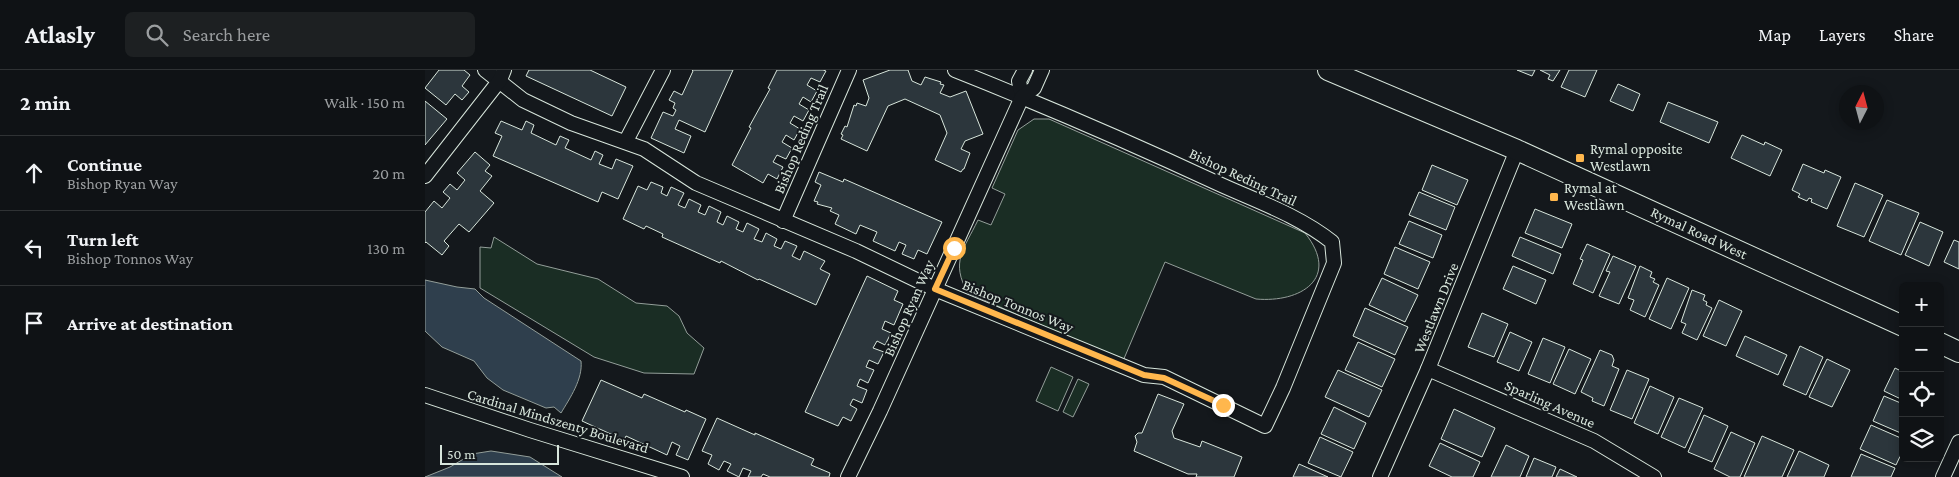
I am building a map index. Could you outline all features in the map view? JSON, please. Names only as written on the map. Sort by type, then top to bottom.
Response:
[{"type":"main road","name":"Rymal Road West","points":[[1328,70],[1517,150],[1899,324]]},
{"type":"main road","points":[[1944,345],[1959,352]]},
{"type":"street","name":"Bishop Tonnos Way","points":[[485,70],[502,75],[523,100],[571,123],[644,149],[695,182],[856,251],[935,289],[1144,375],[1164,378],[1265,426]]},
{"type":"street","points":[[626,141],[663,70]]},
{"type":"street","name":"Bishop Reding Trail","points":[[783,221],[849,70]]},
{"type":"street","name":"Bishop Reding Trail","points":[[955,70],[1194,172],[1312,226],[1331,242],[1334,263],[1283,388],[1265,426]]},
{"type":"street","name":"Bishop Ryan Way","points":[[1022,97],[1019,81],[1025,70]]},
{"type":"street","name":"Bishop Ryan Way","points":[[848,477],[880,411],[1022,97],[1034,88],[1042,70]]},
{"type":"street","points":[[425,176],[502,75]]},
{"type":"street","name":"Westlawn Drive","points":[[1380,477],[1428,369],[1517,150]]},
{"type":"street","name":"Sparling Avenue","points":[[1428,369],[1594,441],[1654,477]]},
{"type":"street","name":"Cardinal Mindszenty Boulevard","points":[[425,395],[521,428],[682,477]]},
{"type":"street","points":[[1943,477],[1959,442]]},
{"type":"green space","points":[[1034,119],[1049,119],[1305,233],[1315,249],[1319,263],[1317,275],[1311,284],[1301,292],[1288,297],[1256,299],[1165,262],[1123,361],[968,293],[960,273],[961,256],[964,248],[978,220],[991,225],[1005,194],[992,188],[1018,130]]},
{"type":"green space","points":[[494,237],[537,264],[598,279],[636,303],[667,306],[679,316],[687,333],[704,348],[694,374],[644,373],[594,357],[480,288],[480,247],[491,248]]},
{"type":"green space","points":[[1051,367],[1073,377],[1058,411],[1036,401]]},
{"type":"green space","points":[[1078,379],[1089,384],[1073,417],[1063,412]]},
{"type":"water","points":[[425,280],[475,289],[484,298],[581,361],[578,381],[561,413],[554,407],[546,408],[503,390],[487,378],[474,361],[442,347],[425,331]]},
{"type":"water","points":[[491,451],[530,457],[562,477],[425,477],[450,467],[472,454]]},
{"type":"building","points":[[439,70],[464,70],[470,75],[462,86],[469,92],[462,100],[455,94],[446,105],[425,88]]},
{"type":"building","points":[[529,70],[590,70],[626,87],[612,116],[526,76]]},
{"type":"building","points":[[692,70],[733,70],[705,132],[679,120],[675,129],[691,136],[684,153],[651,138],[663,112],[673,116],[676,110],[673,108],[675,103],[669,100],[674,91],[682,95]]},
{"type":"building","points":[[777,70],[826,71],[820,82],[811,78],[807,85],[817,91],[811,102],[803,97],[799,104],[809,110],[803,121],[794,116],[790,123],[800,129],[794,140],[786,135],[782,142],[792,148],[786,159],[777,155],[773,162],[783,167],[777,179],[768,174],[763,183],[732,165],[751,128],[749,127],[770,89],[768,88]]},
{"type":"building","points":[[890,70],[908,70],[912,81],[921,85],[925,77],[941,82],[940,84],[944,85],[940,93],[950,97],[966,91],[983,134],[965,141],[961,149],[970,153],[961,172],[935,160],[947,133],[940,115],[905,99],[888,106],[867,151],[841,139],[843,135],[841,134],[845,126],[847,127],[854,105],[856,106],[857,103],[866,106],[869,98],[863,80]]},
{"type":"building","points":[[1517,70],[1535,70],[1532,76]]},
{"type":"building","points":[[1540,70],[1560,70],[1553,81],[1548,79],[1550,75]]},
{"type":"building","points":[[1569,70],[1597,70],[1585,97],[1561,87]]},
{"type":"building","points":[[1618,84],[1640,94],[1633,111],[1610,101]]},
{"type":"building","points":[[425,101],[447,119],[425,145]]},
{"type":"building","points":[[1668,102],[1718,122],[1709,143],[1660,122]]},
{"type":"building","points":[[501,121],[522,130],[526,121],[534,125],[531,133],[556,145],[560,136],[569,140],[565,148],[591,160],[595,151],[603,155],[599,164],[612,169],[616,159],[633,166],[618,199],[602,192],[598,202],[493,156],[502,136],[495,133]]},
{"type":"building","points":[[1742,135],[1764,145],[1765,142],[1782,150],[1770,176],[1731,158]]},
{"type":"building","points":[[475,152],[490,165],[485,171],[492,176],[480,191],[494,203],[469,232],[459,224],[444,241],[449,246],[442,255],[425,243],[425,212],[434,201],[442,208],[450,198],[443,192],[450,184],[457,190],[465,180],[457,173]]},
{"type":"building","points":[[1803,164],[1824,173],[1825,170],[1841,177],[1827,209],[1811,202],[1812,199],[1809,198],[1807,201],[1798,197],[1800,194],[1792,190]]},
{"type":"building","points":[[1432,165],[1468,180],[1457,205],[1422,190]]},
{"type":"building","points":[[819,172],[843,182],[844,179],[942,222],[927,254],[918,250],[914,259],[902,254],[906,245],[899,242],[895,251],[873,241],[877,232],[860,225],[856,234],[835,224],[839,215],[830,211],[832,208],[817,204],[818,202],[814,201],[821,185],[815,182]]},
{"type":"building","points":[[651,182],[663,187],[661,193],[667,196],[671,187],[684,193],[678,205],[685,208],[689,199],[701,205],[698,212],[705,215],[709,206],[721,212],[717,222],[723,225],[727,216],[739,222],[736,229],[743,232],[747,223],[759,229],[754,239],[762,242],[766,233],[777,239],[774,246],[781,249],[785,241],[797,246],[792,256],[800,260],[804,251],[825,261],[820,269],[830,274],[816,305],[758,280],[721,261],[720,263],[662,237],[663,234],[646,226],[644,229],[623,219],[638,186],[647,190]]},
{"type":"building","points":[[1855,183],[1883,195],[1864,237],[1837,226]]},
{"type":"building","points":[[1419,192],[1455,207],[1446,230],[1409,215]]},
{"type":"building","points":[[1887,200],[1919,213],[1901,255],[1869,241]]},
{"type":"building","points":[[1535,209],[1572,224],[1562,248],[1525,233]]},
{"type":"building","points":[[1409,221],[1442,235],[1433,258],[1399,244]]},
{"type":"building","points":[[1920,222],[1943,232],[1929,266],[1905,255]]},
{"type":"building","points":[[1520,237],[1561,254],[1553,274],[1512,256]]},
{"type":"building","points":[[1954,240],[1959,242],[1959,269],[1944,262]]},
{"type":"building","points":[[1587,244],[1610,254],[1593,293],[1573,284],[1583,260],[1580,259]]},
{"type":"building","points":[[1395,247],[1430,262],[1418,289],[1384,274]]},
{"type":"building","points":[[1613,256],[1636,266],[1619,304],[1599,296],[1610,272],[1606,271]]},
{"type":"building","points":[[1513,266],[1546,280],[1536,304],[1503,289]]},
{"type":"building","points":[[1640,266],[1652,272],[1650,277],[1655,279],[1653,282],[1659,285],[1645,317],[1630,310],[1634,300],[1628,298]]},
{"type":"building","points":[[867,276],[898,291],[894,300],[903,304],[894,325],[885,321],[882,329],[891,333],[885,345],[877,341],[873,348],[884,352],[878,364],[869,360],[866,367],[874,370],[868,383],[860,379],[857,386],[867,390],[862,403],[853,399],[850,405],[857,409],[851,421],[843,417],[838,426],[805,412]]},
{"type":"building","points":[[1382,278],[1418,295],[1405,322],[1369,305]]},
{"type":"building","points":[[1667,278],[1689,288],[1671,329],[1649,319]]},
{"type":"building","points":[[1692,290],[1705,295],[1703,300],[1707,302],[1706,305],[1712,308],[1697,340],[1682,333],[1686,324],[1681,322]]},
{"type":"building","points":[[1719,300],[1742,311],[1726,346],[1703,336]]},
{"type":"building","points":[[1365,308],[1408,327],[1395,355],[1353,336]]},
{"type":"building","points":[[1482,313],[1508,324],[1494,357],[1468,347]]},
{"type":"building","points":[[1510,332],[1532,342],[1519,371],[1497,362]]},
{"type":"building","points":[[1745,336],[1787,355],[1778,375],[1736,356]]},
{"type":"building","points":[[1543,338],[1565,347],[1550,383],[1528,374]]},
{"type":"building","points":[[1358,342],[1395,359],[1382,387],[1345,370]]},
{"type":"building","points":[[1800,346],[1823,357],[1806,395],[1783,385]]},
{"type":"building","points":[[1569,349],[1591,359],[1575,394],[1553,384]]},
{"type":"building","points":[[1600,350],[1612,355],[1614,360],[1612,366],[1619,369],[1604,406],[1592,401],[1593,398],[1581,392]]},
{"type":"building","points":[[1827,359],[1850,370],[1832,407],[1809,397]]},
{"type":"building","points":[[1895,368],[1899,370],[1899,398],[1884,391]]},
{"type":"building","points":[[1338,370],[1382,390],[1369,417],[1325,397]]},
{"type":"building","points":[[1627,370],[1649,379],[1632,419],[1610,410]]},
{"type":"building","points":[[601,380],[642,398],[644,394],[706,419],[688,460],[676,455],[680,446],[672,442],[667,455],[626,436],[624,440],[582,421]]},
{"type":"building","points":[[1650,386],[1674,397],[1658,434],[1634,423]]},
{"type":"building","points":[[1158,394],[1184,404],[1172,431],[1174,438],[1200,447],[1202,441],[1242,457],[1234,477],[1196,477],[1197,474],[1188,474],[1134,451],[1137,442],[1135,436],[1138,433],[1142,433]]},
{"type":"building","points":[[1884,396],[1899,402],[1899,432],[1873,421]]},
{"type":"building","points":[[1679,398],[1703,408],[1685,448],[1661,437]]},
{"type":"building","points":[[1334,407],[1366,423],[1354,449],[1321,434]]},
{"type":"building","points":[[1454,409],[1495,428],[1482,457],[1441,439]]},
{"type":"building","points":[[1704,415],[1728,426],[1712,462],[1688,452]]},
{"type":"building","points":[[717,418],[814,459],[811,465],[830,473],[829,477],[770,477],[763,474],[761,477],[748,477],[751,471],[743,468],[739,477],[727,471],[731,464],[724,461],[719,470],[708,464],[712,455],[702,451]]},
{"type":"building","points":[[1871,425],[1899,437],[1899,459],[1896,465],[1860,449]]},
{"type":"building","points":[[1731,432],[1755,443],[1740,477],[1730,477],[1714,469]]},
{"type":"building","points":[[1762,436],[1794,450],[1782,477],[1744,477]]},
{"type":"building","points":[[1320,437],[1353,452],[1341,477],[1308,463]]},
{"type":"building","points":[[1440,443],[1480,462],[1473,477],[1452,477],[1429,466]]},
{"type":"building","points":[[1506,445],[1529,456],[1520,477],[1491,477]]},
{"type":"building","points":[[1799,451],[1829,465],[1824,477],[1787,477]]},
{"type":"building","points":[[1861,454],[1895,468],[1891,477],[1851,477]]},
{"type":"building","points":[[1534,458],[1556,467],[1552,477],[1526,477]]},
{"type":"building","points":[[1299,464],[1328,477],[1293,477]]},
{"type":"building","points":[[1560,469],[1577,477],[1556,477]]},
{"type":"place","name":"Rymal opposite Westlawn","points":[[1580,158]]},
{"type":"place","name":"Rymal at Westlawn","points":[[1554,197]]},
{"type":"route","points":[[954,248],[935,289],[1144,375],[1164,378],[1223,405]]}]
